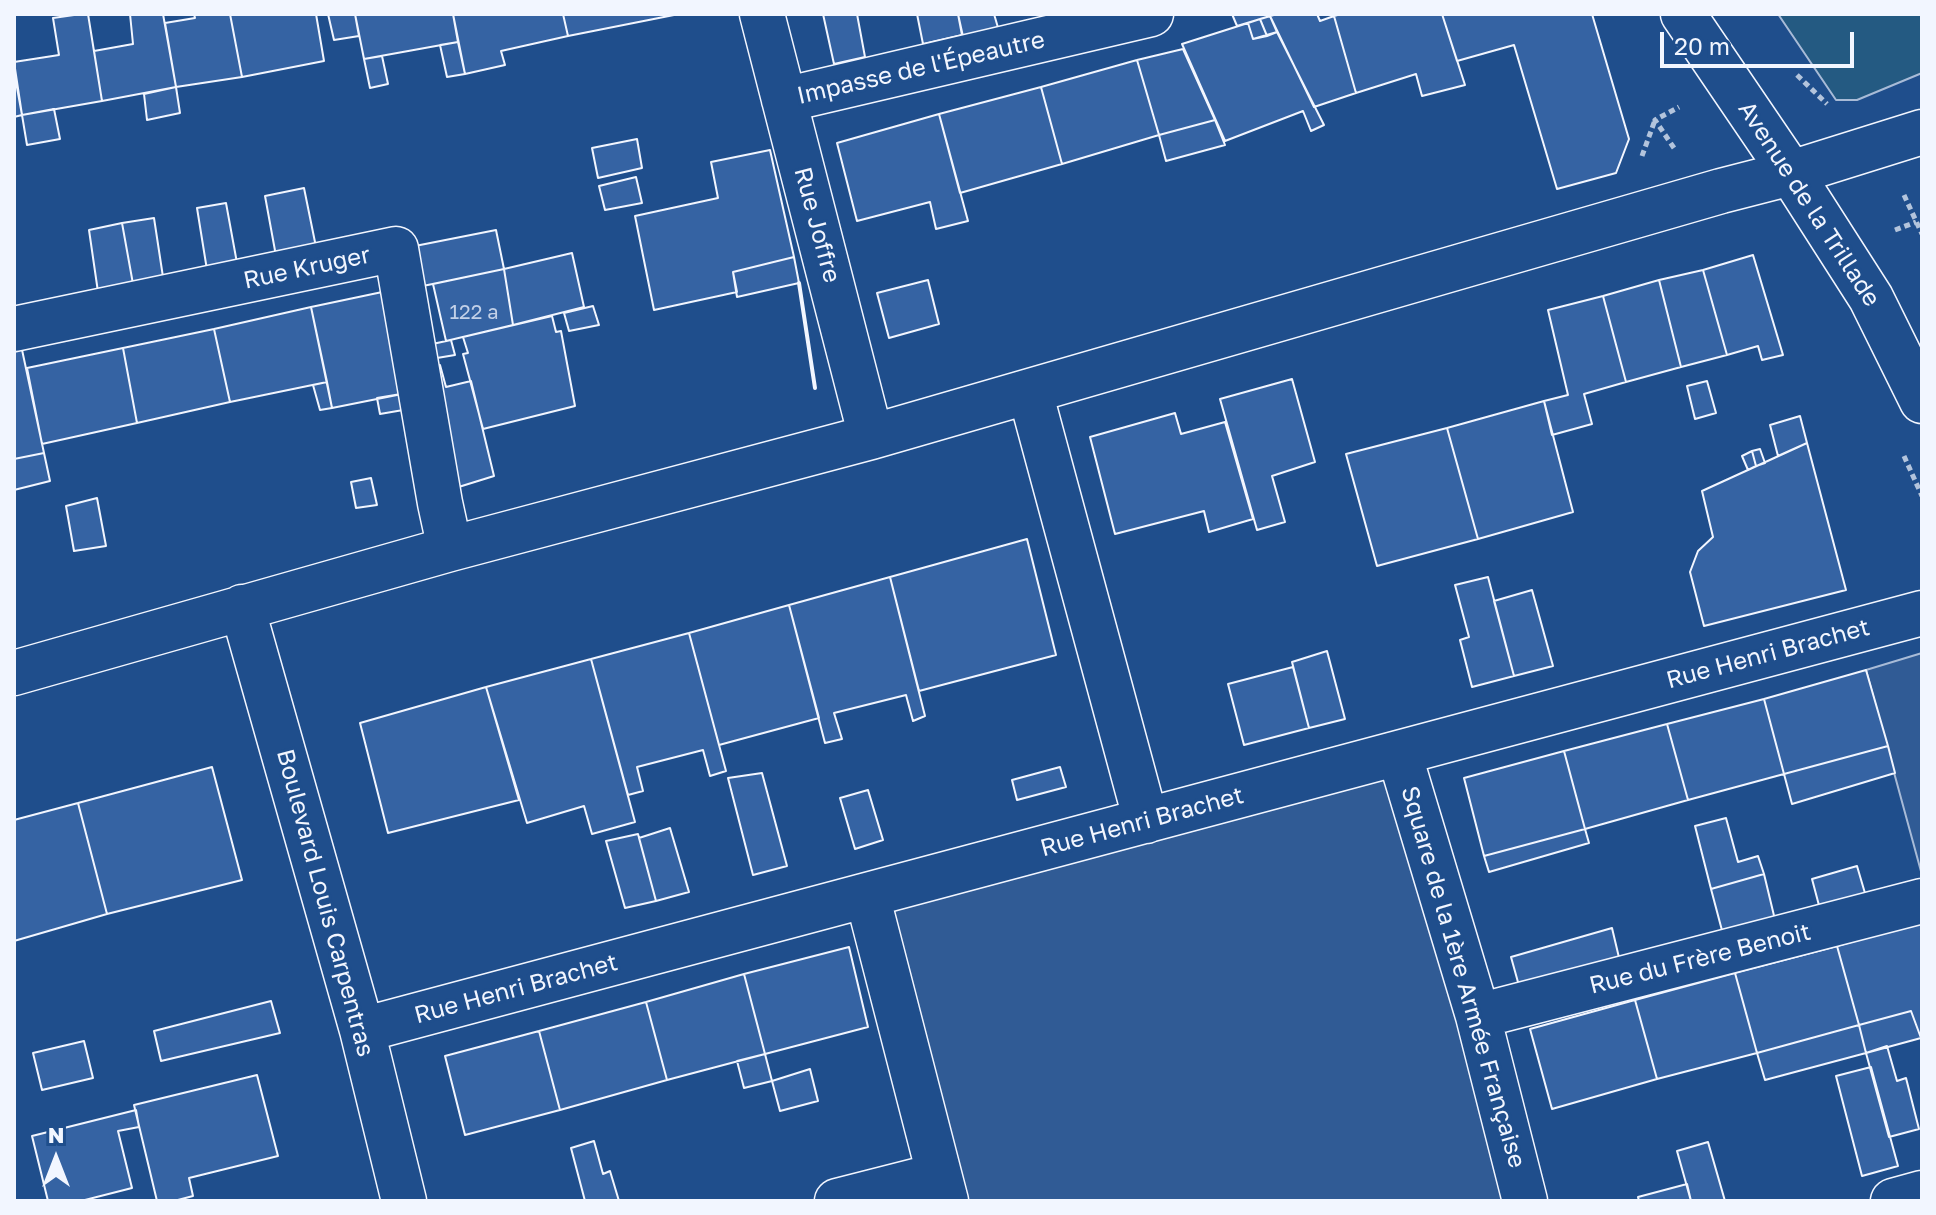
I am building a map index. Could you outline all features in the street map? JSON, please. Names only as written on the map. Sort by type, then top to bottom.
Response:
[{"type":"street","name":"Rue Joffre","points":[[762,14],[871,437]]},
{"type":"street","name":"Impasse de l'Épeautre","points":[[784,100],[1151,14]]},
{"type":"street","name":"Avenue de la Trillade","points":[[1683,14],[1871,298],[1922,401]]},
{"type":"street","points":[[14,673],[450,549],[1030,392],[1791,173],[1922,132]]},
{"type":"street","name":"Rue Kruger","points":[[14,329],[396,249],[450,549]]},
{"type":"street","points":[[1030,392],[1146,821]]},
{"type":"street","name":"Boulevard Louis Carpentras","points":[[242,607],[362,1030],[404,1201]]},
{"type":"street","name":"Rue Henri Brachet","points":[[362,1030],[1922,613]]},
{"type":"street","name":"Square de la 1ère Armée Française","points":[[1399,753],[1478,1016],[1525,1201]]},
{"type":"street","points":[[837,1201],[943,1188],[867,895]]},
{"type":"street","name":"Rue du Frère Benoit","points":[[1478,1016],[1922,901]]},
{"type":"street","points":[[1893,1201],[1922,1193]]},
{"type":"path","points":[[1789,66],[1831,108]]},
{"type":"path","points":[[1676,151],[1655,120],[1692,100]]},
{"type":"path","points":[[1900,187],[1922,234]]},
{"type":"path","points":[[1886,233],[1916,222]]},
{"type":"shaded area","points":[[1778,14],[1922,14],[1922,73],[1857,100],[1836,100]]},
{"type":"shaded area","points":[[1922,653],[1922,875],[1866,670]]},
{"type":"shaded area","points":[[1399,753],[1525,1201],[946,1201],[867,895]]},
{"type":"building","points":[[88,14],[102,101],[22,115],[14,62],[59,55],[53,18]]},
{"type":"building","points":[[130,14],[163,14],[176,87],[102,101],[94,51],[133,44]]},
{"type":"building","points":[[194,14],[230,14],[242,77],[176,87],[165,23],[195,18]]},
{"type":"building","points":[[230,14],[316,14],[324,61],[242,77]]},
{"type":"building","points":[[328,14],[355,14],[359,36],[334,40]]},
{"type":"building","points":[[355,14],[453,14],[458,42],[364,59]]},
{"type":"building","points":[[453,14],[563,14],[568,36],[501,51],[505,65],[465,74]]},
{"type":"building","points":[[563,14],[679,14],[568,36]]},
{"type":"building","points":[[823,14],[857,14],[865,57],[834,64]]},
{"type":"building","points":[[917,14],[958,14],[962,35],[923,44]]},
{"type":"building","points":[[958,14],[994,14],[999,31],[964,41]]},
{"type":"building","points":[[1232,14],[1277,14],[1237,26]]},
{"type":"building","points":[[1317,14],[1320,21],[1334,16],[1356,93],[1314,107],[1270,16]]},
{"type":"building","points":[[1442,14],[1465,85],[1422,96],[1416,74],[1356,93],[1334,16]]},
{"type":"building","points":[[1442,14],[1592,14],[1629,139],[1616,173],[1557,189],[1514,45],[1457,61]]},
{"type":"building","points":[[1270,16],[1277,32],[1267,36],[1260,19]]},
{"type":"building","points":[[1260,19],[1267,36],[1253,39],[1248,23]]},
{"type":"building","points":[[1248,23],[1253,39],[1277,32],[1324,125],[1311,131],[1303,111],[1225,141],[1182,44]]},
{"type":"building","points":[[458,42],[465,74],[447,77],[440,45]]},
{"type":"building","points":[[1183,49],[1215,120],[1159,135],[1137,60]]},
{"type":"building","points":[[382,56],[388,84],[370,88],[364,59]]},
{"type":"building","points":[[1137,60],[1159,135],[1062,164],[1041,87]]},
{"type":"building","points":[[14,71],[22,115],[14,117]]},
{"type":"building","points":[[176,87],[180,113],[147,120],[144,94]]},
{"type":"building","points":[[1041,87],[1062,164],[960,193],[939,114]]},
{"type":"building","points":[[54,109],[60,139],[27,145],[22,115]]},
{"type":"building","points":[[939,114],[968,221],[936,229],[930,202],[857,221],[837,143]]},
{"type":"building","points":[[1215,120],[1225,145],[1166,161],[1159,135]]},
{"type":"building","points":[[637,139],[642,168],[598,178],[592,148]]},
{"type":"building","points":[[770,150],[794,257],[733,272],[737,292],[654,310],[635,216],[718,198],[711,162]]},
{"type":"building","points":[[636,177],[642,203],[605,210],[599,186]]},
{"type":"building","points":[[304,188],[316,247],[276,256],[265,196]]},
{"type":"building","points":[[226,203],[237,263],[207,270],[197,208]]},
{"type":"building","points":[[154,218],[163,277],[133,284],[122,223]]},
{"type":"building","points":[[122,223],[133,284],[98,292],[89,230]]},
{"type":"building","points":[[496,230],[504,269],[423,286],[415,246]]},
{"type":"building","points":[[572,253],[584,307],[513,325],[504,269]]},
{"type":"building","points":[[1753,255],[1783,355],[1762,360],[1758,346],[1727,355],[1703,270]]},
{"type":"building","points":[[794,257],[799,283],[737,297],[733,272]]},
{"type":"building","points":[[504,269],[513,325],[446,341],[433,284]]},
{"type":"building","points":[[1703,270],[1727,355],[1681,367],[1659,280]]},
{"type":"building","points":[[928,280],[939,324],[889,338],[877,293]]},
{"type":"building","points":[[1659,280],[1681,367],[1626,382],[1603,296]]},
{"type":"building","points":[[387,291],[407,393],[332,408],[311,307]]},
{"type":"building","points":[[1603,296],[1626,382],[1584,394],[1592,424],[1552,435],[1544,401],[1568,395],[1548,310]]},
{"type":"building","points":[[593,306],[599,325],[569,331],[564,313]]},
{"type":"building","points":[[311,307],[327,382],[230,402],[214,329]]},
{"type":"building","points":[[552,316],[556,332],[561,331],[575,406],[483,429],[463,354],[468,353],[463,337]]},
{"type":"building","points":[[214,329],[230,402],[137,423],[123,348]]},
{"type":"building","points":[[451,340],[455,355],[425,360],[423,346]]},
{"type":"building","points":[[21,345],[44,453],[14,459],[14,347]]},
{"type":"building","points":[[123,348],[137,423],[42,444],[27,368]]},
{"type":"building","points":[[440,365],[446,387],[471,381],[494,476],[449,490],[426,366]]},
{"type":"building","points":[[1292,379],[1315,462],[1272,476],[1285,522],[1257,530],[1220,399]]},
{"type":"building","points":[[1707,381],[1716,413],[1695,419],[1687,386]]},
{"type":"building","points":[[327,382],[332,408],[320,410],[313,385]]},
{"type":"building","points":[[407,393],[409,409],[380,414],[377,398]]},
{"type":"building","points":[[1544,401],[1573,512],[1478,539],[1447,428]]},
{"type":"building","points":[[1175,413],[1181,434],[1225,422],[1253,519],[1209,532],[1204,511],[1115,534],[1090,437]]},
{"type":"building","points":[[1800,416],[1807,443],[1778,456],[1770,425]]},
{"type":"building","points":[[1447,428],[1478,539],[1377,566],[1346,454]]},
{"type":"building","points":[[1807,443],[1846,590],[1704,626],[1690,572],[1698,551],[1713,537],[1702,491]]},
{"type":"building","points":[[1760,449],[1765,463],[1756,466],[1752,451]]},
{"type":"building","points":[[1752,451],[1756,466],[1748,470],[1742,456]]},
{"type":"building","points":[[44,453],[50,481],[14,490],[14,459]]},
{"type":"building","points":[[371,478],[377,505],[356,508],[351,482]]},
{"type":"building","points":[[97,498],[106,546],[74,551],[66,506]]},
{"type":"building","points":[[1027,539],[1056,655],[919,691],[890,577]]},
{"type":"building","points":[[890,577],[925,716],[913,721],[906,695],[834,713],[842,739],[825,743],[789,605]]},
{"type":"building","points":[[1488,577],[1514,676],[1472,687],[1460,640],[1469,637],[1455,585]]},
{"type":"building","points":[[1532,590],[1553,666],[1514,676],[1494,601]]},
{"type":"building","points":[[789,605],[819,718],[719,745],[689,633]]},
{"type":"building","points":[[689,633],[726,771],[710,776],[703,750],[637,767],[643,791],[628,795],[591,659]]},
{"type":"building","points":[[1327,651],[1345,719],[1309,728],[1292,662]]},
{"type":"building","points":[[591,659],[635,822],[592,834],[584,806],[527,823],[486,687]]},
{"type":"building","points":[[1293,667],[1309,728],[1244,745],[1228,684]]},
{"type":"building","points":[[1866,670],[1888,746],[1784,774],[1764,699]]},
{"type":"building","points":[[486,687],[519,800],[388,833],[360,723]]},
{"type":"building","points":[[1764,699],[1784,774],[1688,800],[1667,724]]},
{"type":"building","points":[[1667,724],[1688,800],[1585,829],[1564,751]]},
{"type":"building","points":[[1888,746],[1895,773],[1792,804],[1784,774]]},
{"type":"building","points":[[1564,751],[1585,829],[1484,856],[1464,778]]},
{"type":"building","points":[[212,767],[242,880],[107,914],[78,803]]},
{"type":"building","points":[[1060,767],[1066,787],[1017,800],[1012,780]]},
{"type":"building","points":[[762,773],[787,866],[753,875],[728,778]]},
{"type":"building","points":[[868,790],[883,840],[855,849],[840,798]]},
{"type":"building","points":[[78,803],[107,914],[14,941],[14,820]]},
{"type":"building","points":[[1726,818],[1738,862],[1758,856],[1764,874],[1711,889],[1695,826]]},
{"type":"building","points":[[670,828],[689,892],[656,901],[639,838]]},
{"type":"building","points":[[1585,829],[1589,843],[1489,872],[1484,856]]},
{"type":"building","points":[[638,834],[656,901],[625,908],[606,841]]},
{"type":"building","points":[[1857,866],[1867,900],[1821,913],[1812,879]]},
{"type":"building","points":[[1764,874],[1776,924],[1724,938],[1711,889]]},
{"type":"building","points":[[1922,922],[1922,1037],[1911,1011],[1859,1025],[1837,946]]},
{"type":"building","points":[[1612,928],[1621,966],[1521,993],[1511,957]]},
{"type":"building","points":[[1837,946],[1859,1025],[1757,1053],[1735,973]]},
{"type":"building","points":[[849,947],[868,1027],[765,1054],[744,974]]},
{"type":"building","points":[[1735,973],[1757,1053],[1657,1079],[1635,1000]]},
{"type":"building","points":[[744,974],[765,1054],[667,1080],[646,1002]]},
{"type":"building","points":[[1635,1000],[1657,1079],[1552,1109],[1530,1029]]},
{"type":"building","points":[[271,1001],[280,1033],[161,1061],[154,1031]]},
{"type":"building","points":[[646,1002],[667,1080],[560,1110],[539,1031]]},
{"type":"building","points":[[1911,1011],[1921,1038],[1866,1053],[1859,1025]]},
{"type":"building","points":[[1859,1025],[1866,1053],[1765,1080],[1757,1053]]},
{"type":"building","points":[[539,1031],[560,1110],[465,1135],[445,1056]]},
{"type":"building","points":[[84,1041],[93,1078],[42,1090],[33,1053]]},
{"type":"building","points":[[1887,1046],[1897,1081],[1906,1078],[1919,1129],[1889,1137],[1866,1053]]},
{"type":"building","points":[[765,1054],[772,1081],[744,1088],[737,1061]]},
{"type":"building","points":[[1871,1067],[1898,1166],[1862,1176],[1836,1076]]},
{"type":"building","points":[[810,1069],[818,1101],[780,1111],[772,1081]]},
{"type":"building","points":[[257,1075],[278,1156],[189,1178],[193,1196],[157,1201],[134,1105]]},
{"type":"building","points":[[136,1110],[139,1127],[118,1131],[132,1188],[81,1201],[48,1201],[32,1136]]},
{"type":"building","points":[[594,1141],[603,1174],[610,1171],[619,1201],[585,1201],[571,1148]]},
{"type":"building","points":[[1708,1142],[1725,1201],[1691,1201],[1677,1151]]},
{"type":"building","points":[[1687,1184],[1691,1201],[1639,1201],[1638,1197]]},
{"type":"wall","points":[[799,283],[815,388]]}]
